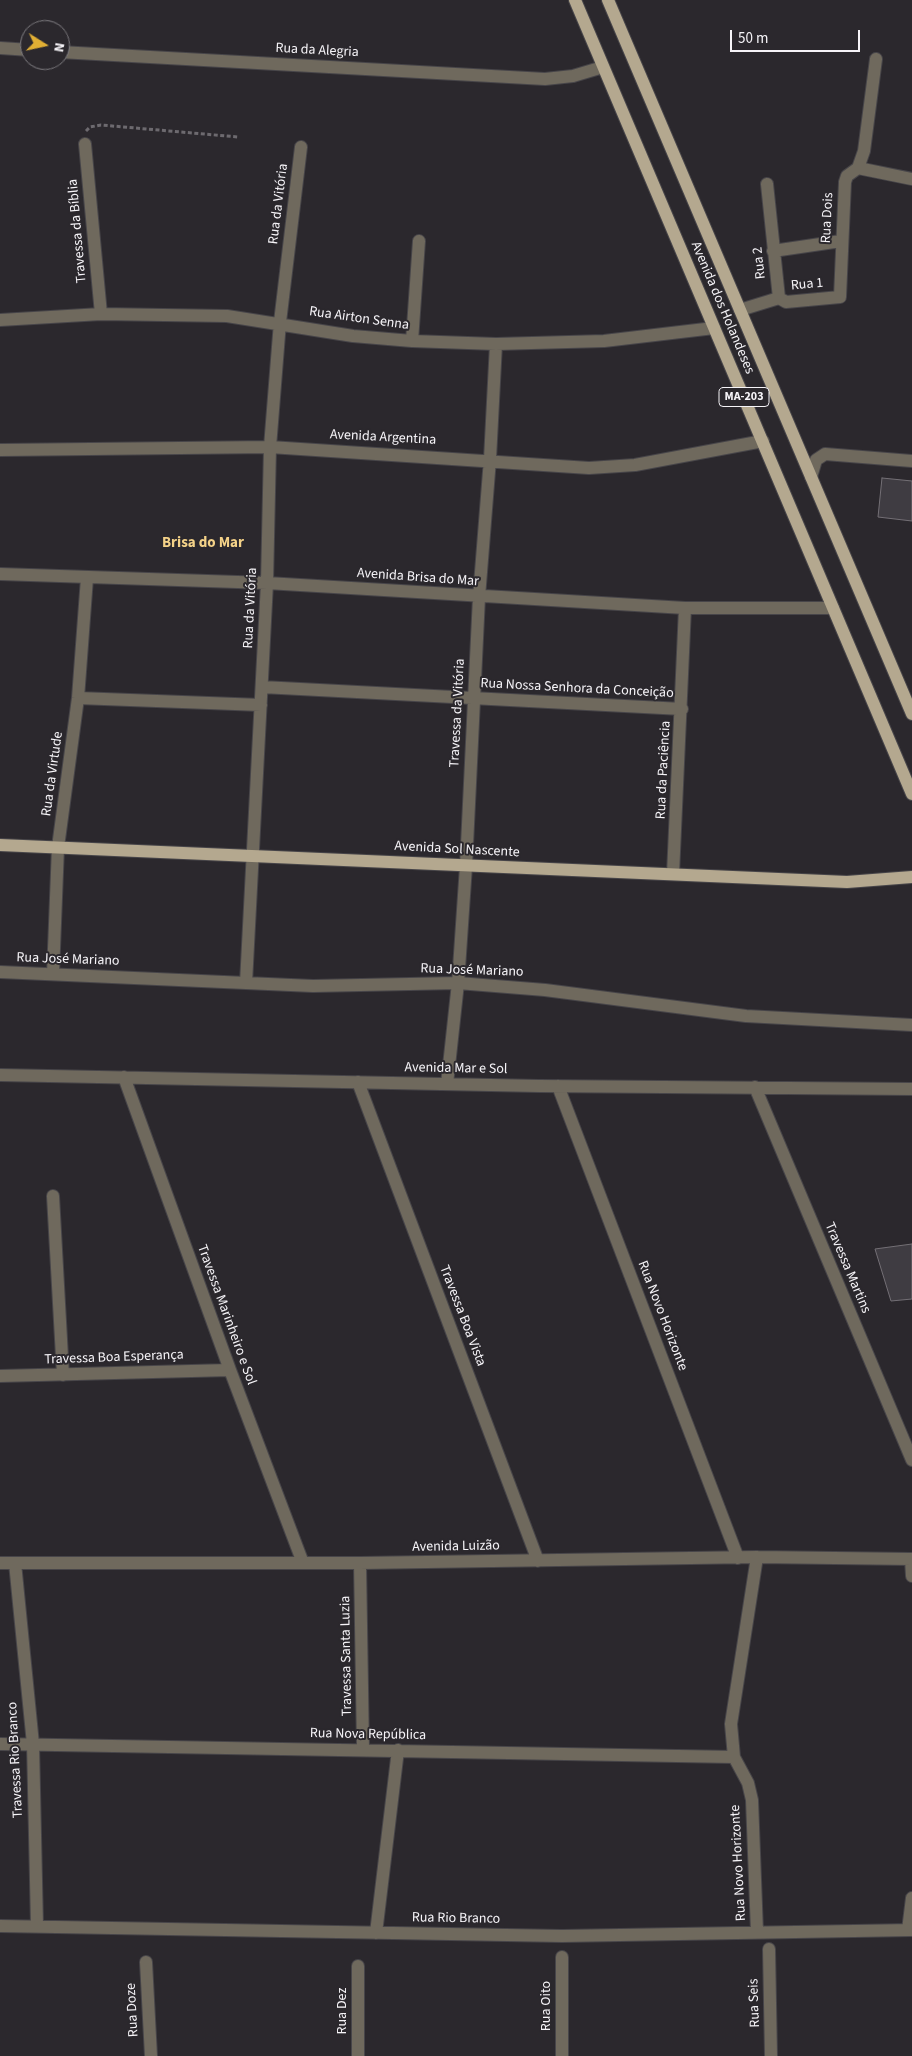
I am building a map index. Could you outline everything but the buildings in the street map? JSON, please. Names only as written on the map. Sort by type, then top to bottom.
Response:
[{"type":"main road","name":"Avenida dos Holandeses","points":[[575,0],[912,794]]},
{"type":"main road","name":"Avenida dos Holandeses","points":[[608,0],[912,714]]},
{"type":"main road","name":"Avenida Sol Nascente","points":[[0,845],[255,854],[466,866],[847,882],[912,877]]},
{"type":"street","points":[[0,48],[20,49]]},
{"type":"street","name":"Rua da Alegria","points":[[70,53],[545,79],[572,76],[604,67]]},
{"type":"street","name":"Rua Dois","points":[[840,297],[845,182],[847,176],[858,168],[864,151],[876,59]]},
{"type":"street","name":"Travessa da Bíblia","points":[[85,144],[101,314]]},
{"type":"street","name":"Rua da Vitória","points":[[246,983],[255,854],[267,583],[270,447],[280,322],[301,147]]},
{"type":"street","points":[[858,168],[912,179]]},
{"type":"street","name":"Rua 2","points":[[767,184],[779,298]]},
{"type":"street","points":[[773,251],[841,240]]},
{"type":"street","points":[[412,341],[419,241]]},
{"type":"street","name":"Rua 1","points":[[779,298],[786,302],[840,297]]},
{"type":"street","points":[[740,310],[779,298]]},
{"type":"street","name":"Rua Airton Senna","points":[[0,320],[101,314],[227,316],[280,322],[353,336],[412,341],[496,344],[604,341],[714,328]]},
{"type":"street","name":"Travessa da Vitória","points":[[447,1084],[458,983],[466,866],[479,597],[490,460],[496,344]]},
{"type":"street","name":"Avenida Argentina","points":[[0,450],[270,447],[589,468],[626,465],[763,441]]},
{"type":"street","points":[[811,477],[814,464],[822,454],[912,461]]},
{"type":"street","name":"Avenida Brisa do Mar","points":[[0,574],[267,583],[685,608],[833,608]]},
{"type":"street","name":"Rua da Virtude","points":[[53,974],[58,847],[78,698],[87,578]]},
{"type":"street","name":"Rua da Paciência","points":[[673,874],[682,709],[685,608]]},
{"type":"street","name":"Rua Nossa Senhora da Conceição","points":[[262,687],[682,709]]},
{"type":"street","points":[[78,698],[261,705]]},
{"type":"street","name":"Rua José Mariano","points":[[0,972],[331,986],[458,983],[545,990],[746,1016],[912,1025]]},
{"type":"street","name":"Avenida Mar e Sol","points":[[0,1075],[558,1086],[912,1089]]},
{"type":"street","name":"Travessa Marinheiro e Sol","points":[[124,1077],[230,1370],[303,1563]]},
{"type":"street","name":"Travessa Boa Vista","points":[[358,1082],[538,1561]]},
{"type":"street","name":"Rua Novo Horizonte","points":[[558,1086],[738,1558]]},
{"type":"street","name":"Travessa Martins","points":[[755,1087],[912,1460]]},
{"type":"street","points":[[53,1196],[63,1375]]},
{"type":"street","name":"Travessa Boa Esperança","points":[[0,1376],[230,1370]]},
{"type":"street","name":"Avenida Luizão","points":[[0,1563],[360,1563],[758,1557],[912,1559]]},
{"type":"street","name":"Rua Novo Horizonte","points":[[757,1932],[752,1800],[748,1784],[734,1757],[732,1724],[758,1557]]},
{"type":"street","points":[[912,1559],[912,1576]]},
{"type":"street","name":"Travessa Rio Branco","points":[[15,1563],[33,1744],[38,1926]]},
{"type":"street","name":"Travessa Santa Luzia","points":[[360,1563],[363,1749]]},
{"type":"street","name":"Rua Nova República","points":[[0,1744],[734,1757]]},
{"type":"street","points":[[376,1933],[398,1750]]},
{"type":"street","points":[[910,1930],[912,1898]]},
{"type":"street","name":"Rua Rio Branco","points":[[0,1926],[562,1936],[910,1930]]},
{"type":"street","name":"Rua Seis","points":[[769,1949],[772,2056]]},
{"type":"street","name":"Rua Oito","points":[[562,1956],[562,2056]]},
{"type":"street","name":"Rua Doze","points":[[146,1962],[151,2056]]},
{"type":"street","name":"Rua Dez","points":[[358,1966],[358,2056]]},
{"type":"path","points":[[85,144],[85,134],[90,127],[101,125],[238,137]]},
{"type":"district","name":"Brisa do Mar","points":[[203,544]]}]
